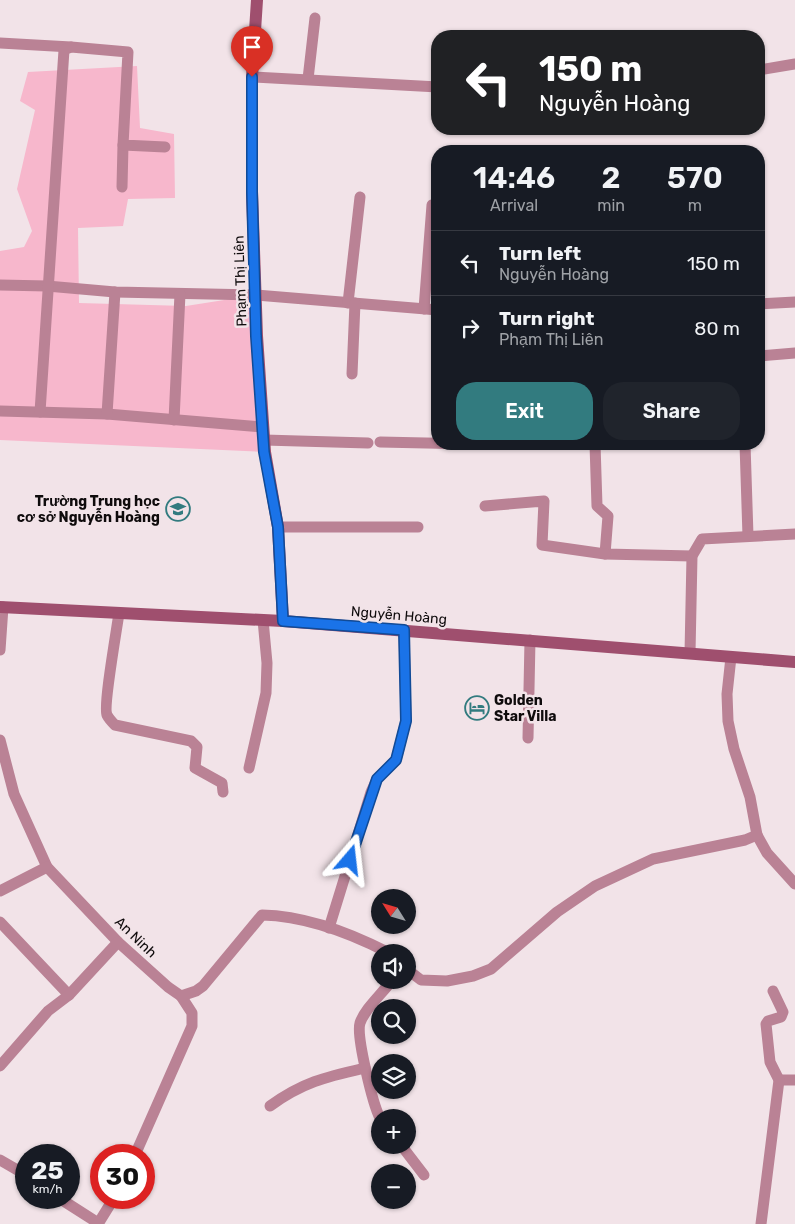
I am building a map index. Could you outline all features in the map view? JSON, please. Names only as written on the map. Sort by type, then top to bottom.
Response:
[{"type":"street","name":"Phạm Thị Liên","points":[[257,0],[252,77],[252,192],[256,294],[264,440],[278,527],[283,621]]},
{"type":"street","points":[[308,79],[315,18]]},
{"type":"street","points":[[0,43],[128,52],[122,187]]},
{"type":"street","points":[[40,412],[62,56],[64,50],[71,47]]},
{"type":"street","points":[[765,69],[795,64]]},
{"type":"street","points":[[252,77],[431,87]]},
{"type":"street","points":[[123,145],[165,147]]},
{"type":"street","points":[[352,374],[352,303],[360,197]]},
{"type":"street","points":[[424,309],[431,218]]},
{"type":"street","points":[[0,285],[47,286],[115,292],[256,294],[431,310]]},
{"type":"street","points":[[107,414],[115,292]]},
{"type":"street","points":[[174,420],[180,294]]},
{"type":"street","points":[[765,304],[795,302]]},
{"type":"street","points":[[765,356],[795,353]]},
{"type":"street","points":[[0,411],[107,414],[263,427]]},
{"type":"street","points":[[264,440],[431,444]]},
{"type":"street","points":[[595,450],[597,506],[608,516],[605,554]]},
{"type":"street","points":[[745,450],[748,536]]},
{"type":"street","points":[[485,506],[544,501],[542,545],[605,554],[692,556]]},
{"type":"street","points":[[278,527],[418,527]]},
{"type":"street","points":[[690,653],[692,556],[702,539],[795,534]]},
{"type":"street","points":[[0,650],[2,607]]},
{"type":"street","name":"Nguyễn Hoàng","points":[[2,607],[283,621],[795,662]]},
{"type":"street","points":[[119,613],[113,667],[106,698],[107,715],[114,725],[191,741],[197,747],[195,768],[222,783],[223,792]]},
{"type":"street","points":[[249,768],[266,693],[267,663],[263,620]]},
{"type":"street","points":[[329,928],[371,792],[377,779],[396,760],[406,721],[404,630]]},
{"type":"street","points":[[528,738],[530,640]]},
{"type":"street","points":[[731,657],[727,694],[728,721],[734,749],[750,797],[756,835],[767,853],[795,884]]},
{"type":"street","name":"An Ninh","points":[[0,740],[14,794],[47,867],[118,942],[168,987],[181,996],[192,1013],[192,1026],[140,1144]]},
{"type":"street","points":[[416,976],[421,980],[447,981],[473,976],[491,969],[557,912],[595,886],[653,859],[745,840],[756,835]]},
{"type":"street","points":[[0,891],[47,867]]},
{"type":"street","points":[[181,996],[196,991],[203,986],[262,915],[285,916],[356,936],[372,944]]},
{"type":"street","points":[[0,922],[69,995]]},
{"type":"street","points":[[0,1066],[4,1053],[48,1011],[69,995],[118,942]]},
{"type":"street","points":[[376,1109],[365,1068],[360,1024],[385,989]]},
{"type":"street","points":[[761,1224],[779,1080],[770,1062],[766,1026],[767,1021],[781,1017],[783,1014],[773,991]]},
{"type":"street","points":[[270,1106],[309,1082],[365,1068]]},
{"type":"street","points":[[779,1080],[795,1080]]},
{"type":"street","points":[[408,1154],[424,1175]]},
{"type":"street","points":[[0,1160],[15,1169]]},
{"type":"street","points":[[76,1209],[98,1224],[107,1209]]},
{"type":"shaded area","points":[[137,66],[140,128],[174,134],[175,198],[128,199],[123,226],[78,228],[79,303],[186,306],[256,295],[265,452],[0,440],[0,251],[24,247],[32,231],[17,189],[35,110],[20,101],[28,72]]},
{"type":"place","name":"Trường Trung học cơ sở Nguyễn Hoàng","points":[[178,509]]},
{"type":"place","name":"Golden Star Villa","points":[[477,708]]},
{"type":"route","points":[[252,77],[252,192],[256,336],[264,452],[278,527],[283,621],[404,630],[406,721],[396,760],[377,779],[371,792],[350,860]]}]
